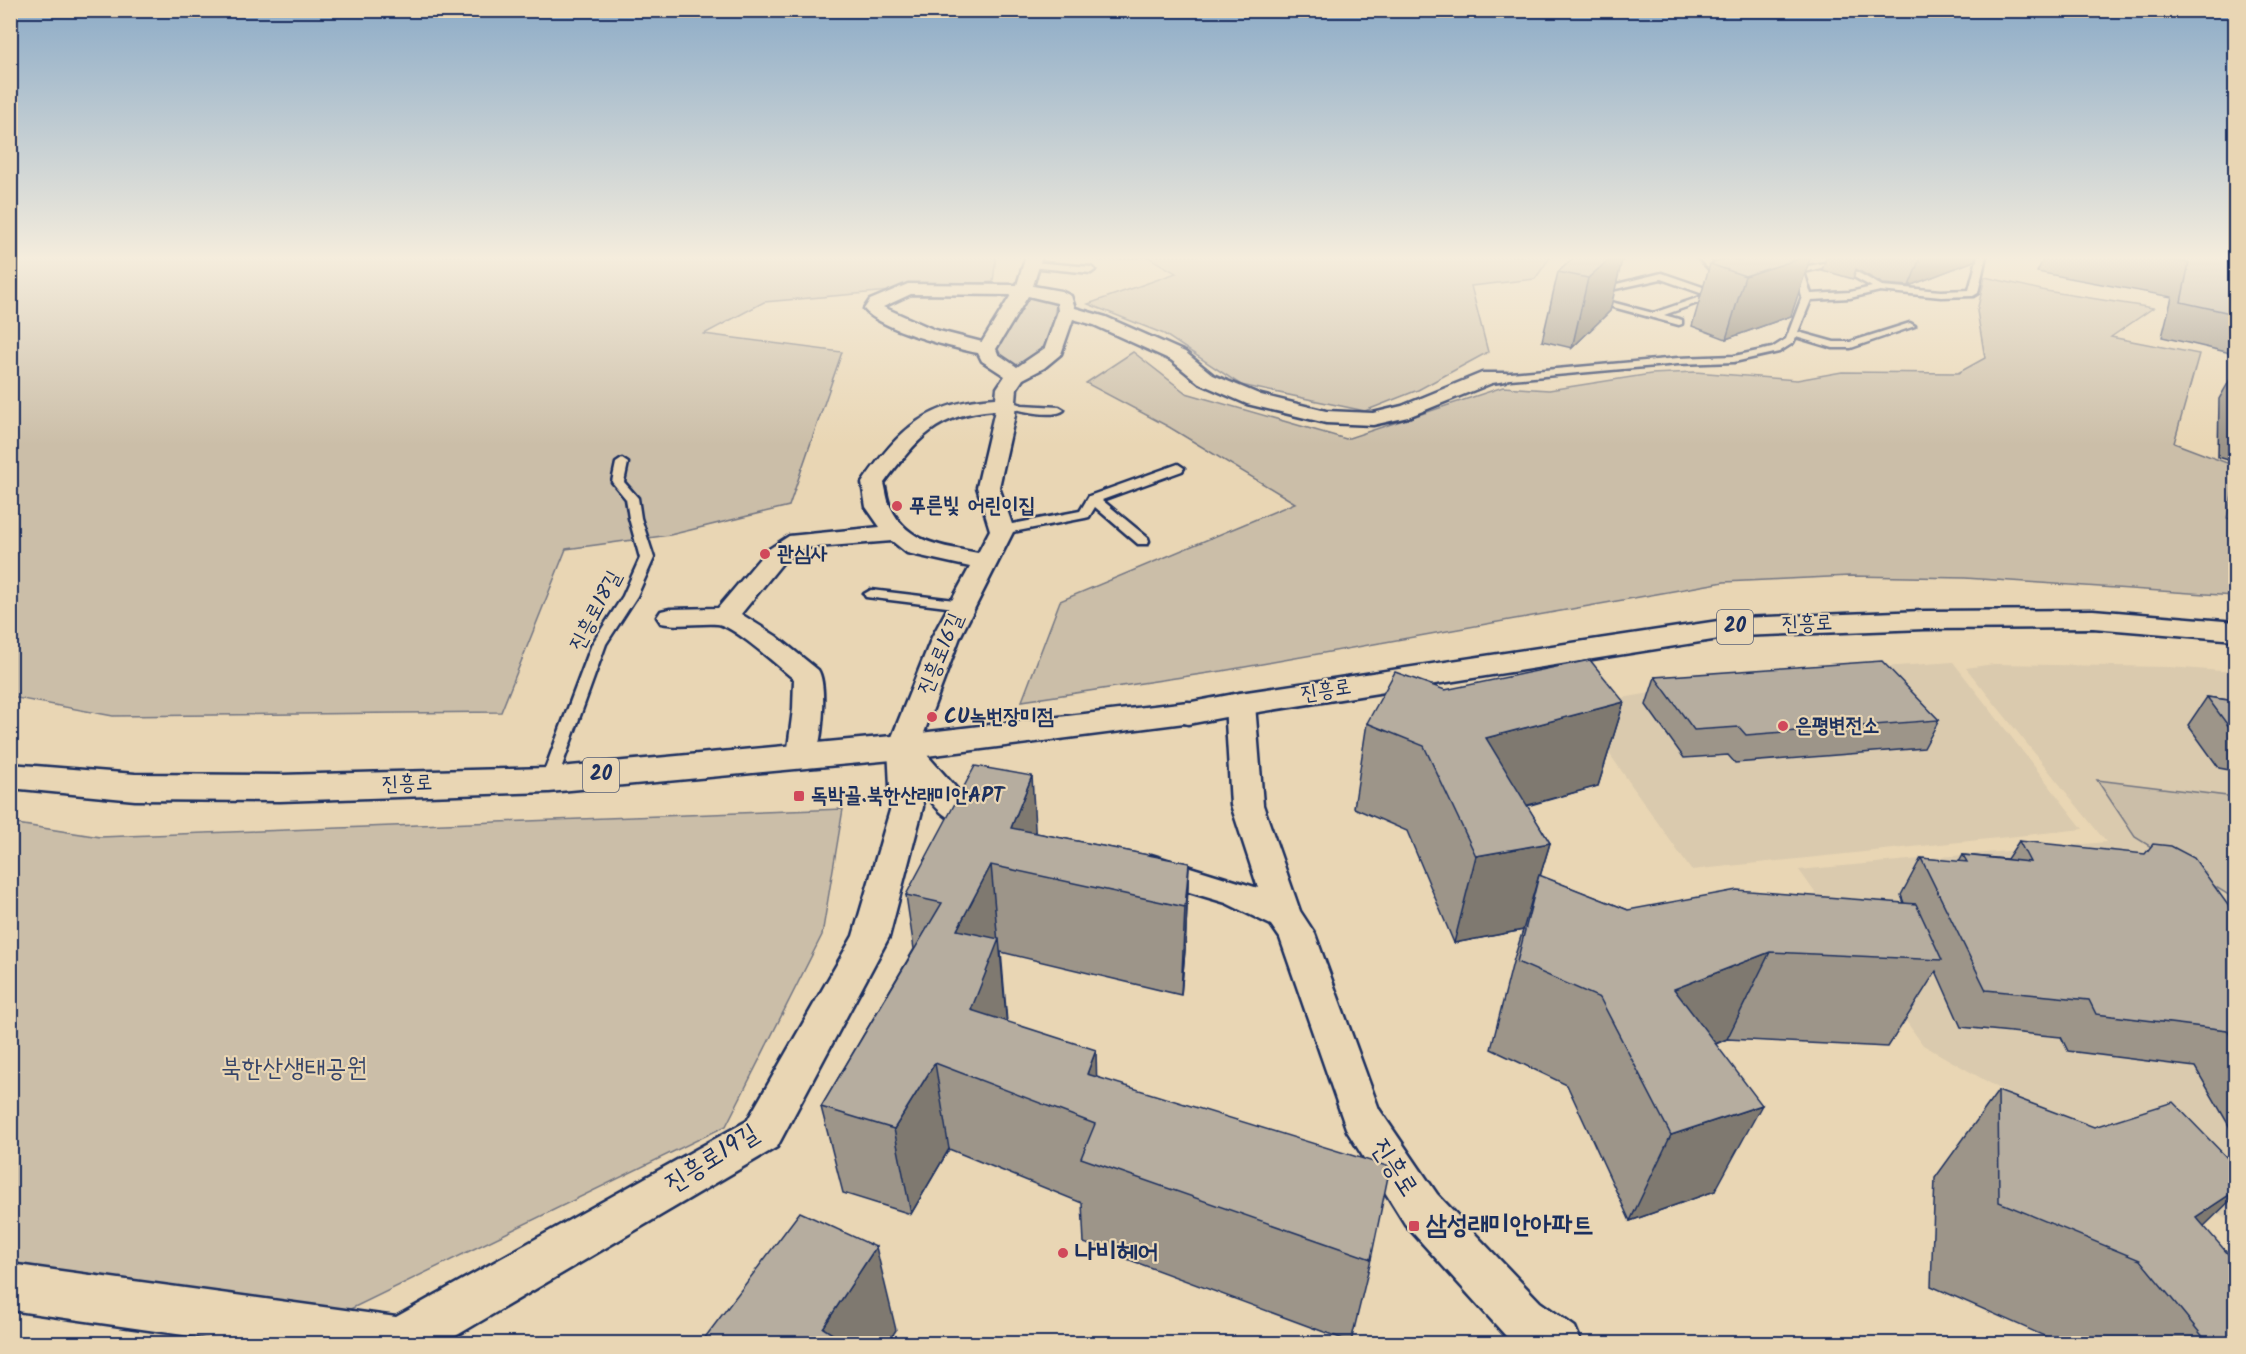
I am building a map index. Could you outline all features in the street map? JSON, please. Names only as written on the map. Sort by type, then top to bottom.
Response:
[{"type":"main road","name":"진흥로","points":[[10,776],[135,787],[280,788],[549,780],[903,747],[1188,714],[1738,627],[1924,620],[2093,619],[2235,631]]},
{"type":"street","points":[[890,319],[945,341],[987,349]]},
{"type":"street","points":[[1007,319],[987,349],[989,357],[1016,375]]},
{"type":"street","points":[[1002,530],[988,487],[1006,403],[1007,388],[1016,375],[1037,364],[1054,350],[1064,319]]},
{"type":"street","points":[[1094,319],[1178,356],[1206,379],[1254,400],[1326,417],[1373,419],[1408,411],[1489,377],[1499,376]]},
{"type":"street","points":[[985,562],[916,548],[897,533],[878,507],[873,483],[918,429],[955,409],[1006,403]]},
{"type":"street","name":"진흥로16길","points":[[903,747],[946,637],[1002,530]]},
{"type":"street","points":[[726,616],[775,556],[798,542],[897,533]]},
{"type":"street","points":[[670,617],[726,616],[766,642],[807,676],[808,709],[802,756]]},
{"type":"street","name":"진흥로","points":[[1240,704],[1247,805],[1284,915],[1297,934],[1362,1118],[1421,1209],[1523,1319],[1558,1344]]},
{"type":"street","points":[[903,747],[953,805],[996,828],[1017,835]]},
{"type":"street","name":"진흥로19길","points":[[396,1342],[762,1134],[871,937],[907,807],[903,747]]},
{"type":"street","points":[[1121,862],[1162,870],[1203,882],[1248,897],[1284,915]]},
{"type":"street","points":[[10,1287],[396,1342]]},
{"type":"lane","points":[[1667,319],[1679,322]]},
{"type":"lane","points":[[1499,376],[1678,361],[1734,359],[1775,350],[1790,341],[1798,319]]},
{"type":"lane","points":[[1793,333],[1833,345],[1851,345],[1910,326]]},
{"type":"lane","points":[[1006,403],[1021,408],[1059,410]]},
{"type":"lane","name":"진흥로18길","points":[[549,780],[599,644],[630,596],[647,558],[635,518],[632,498],[618,482],[622,463]]},
{"type":"lane","points":[[1002,530],[1085,514],[1093,499],[1178,468]]},
{"type":"lane","points":[[1093,499],[1143,541]]},
{"type":"lane","points":[[871,594],[963,604]]},
{"type":"shaded area","points":[[1953,662],[2083,829],[1691,870],[1576,706],[1743,677]]},
{"type":"shaded area","points":[[1994,664],[2169,667],[2235,672],[2235,1223],[1923,1045],[1799,870],[2106,842],[1966,668]]},
{"type":"green space","points":[[10,319],[732,319],[704,334],[842,352],[789,506],[670,535],[566,549],[501,712],[113,716],[11,697]]},
{"type":"green space","points":[[1012,319],[1053,319],[1047,354],[1021,369],[1002,363],[993,349]]},
{"type":"green space","points":[[1126,319],[1480,319],[1488,352],[1418,390],[1365,411],[1241,385],[1164,334]]},
{"type":"green space","points":[[1978,319],[2137,319],[2111,337],[2199,354],[2174,443],[2235,466],[2235,482],[2227,518],[2235,520],[2235,596],[1965,578],[1850,576],[1724,582],[1222,671],[1022,701],[1060,601],[1295,503],[1169,427],[1086,383],[1133,352],[1186,393],[1346,439],[1503,387],[1549,390],[1651,374],[1695,372],[1797,380],[1842,372],[1958,373],[1985,358]]},
{"type":"green space","points":[[2097,780],[2235,797],[2235,899],[2135,837]]},
{"type":"green space","name":"북한산생태공원","points":[[843,809],[822,935],[726,1126],[330,1319],[11,1262],[10,823],[100,837]]},
{"type":"building","points":[[1590,660],[1624,702],[1486,738],[1550,843],[1476,856],[1424,746],[1367,723],[1395,672],[1445,690]]},
{"type":"building","points":[[1882,661],[1939,720],[1746,735],[1739,727],[1694,730],[1655,677]]},
{"type":"building","points":[[2207,697],[2235,701],[2235,735]]},
{"type":"building","points":[[975,766],[1032,776],[1011,828],[1189,863],[1185,907],[991,865],[957,930],[999,939],[971,1010],[1096,1050],[1087,1074],[1390,1167],[1371,1259],[1081,1158],[1095,1124],[935,1063],[894,1129],[821,1107],[942,903],[906,895]]},
{"type":"building","points":[[2019,841],[2145,854],[2153,844],[2171,846],[2194,858],[2235,915],[2235,1043],[2227,1030],[2096,1014],[2089,1000],[1986,990],[1921,858],[1967,862],[1963,855],[2030,862]]},
{"type":"building","points":[[1539,875],[1628,910],[1737,890],[1916,904],[1942,960],[1770,952],[1674,989],[1762,1105],[1671,1135],[1600,998],[1517,962]]},
{"type":"building","points":[[1998,1091],[2094,1127],[2173,1102],[2235,1166],[2235,1191],[2196,1217],[2235,1262],[2235,1344],[2209,1344],[2140,1260],[1999,1202]]},
{"type":"building","points":[[800,1212],[876,1247],[823,1328],[848,1344],[700,1344]]},
{"type":"place","name":"푸른빛 어린이집","points":[[897,506]]},
{"type":"place","name":"관심사","points":[[765,554]]},
{"type":"place","name":"CU녹번장미점","points":[[932,717]]},
{"type":"place","name":"은평변전소","points":[[1783,726]]},
{"type":"place","name":"독박골.북한산래미안APT","points":[[799,796]]},
{"type":"place","name":"삼성래미안아파트","points":[[1414,1226]]},
{"type":"place","name":"나비헤어","points":[[1063,1253]]}]
